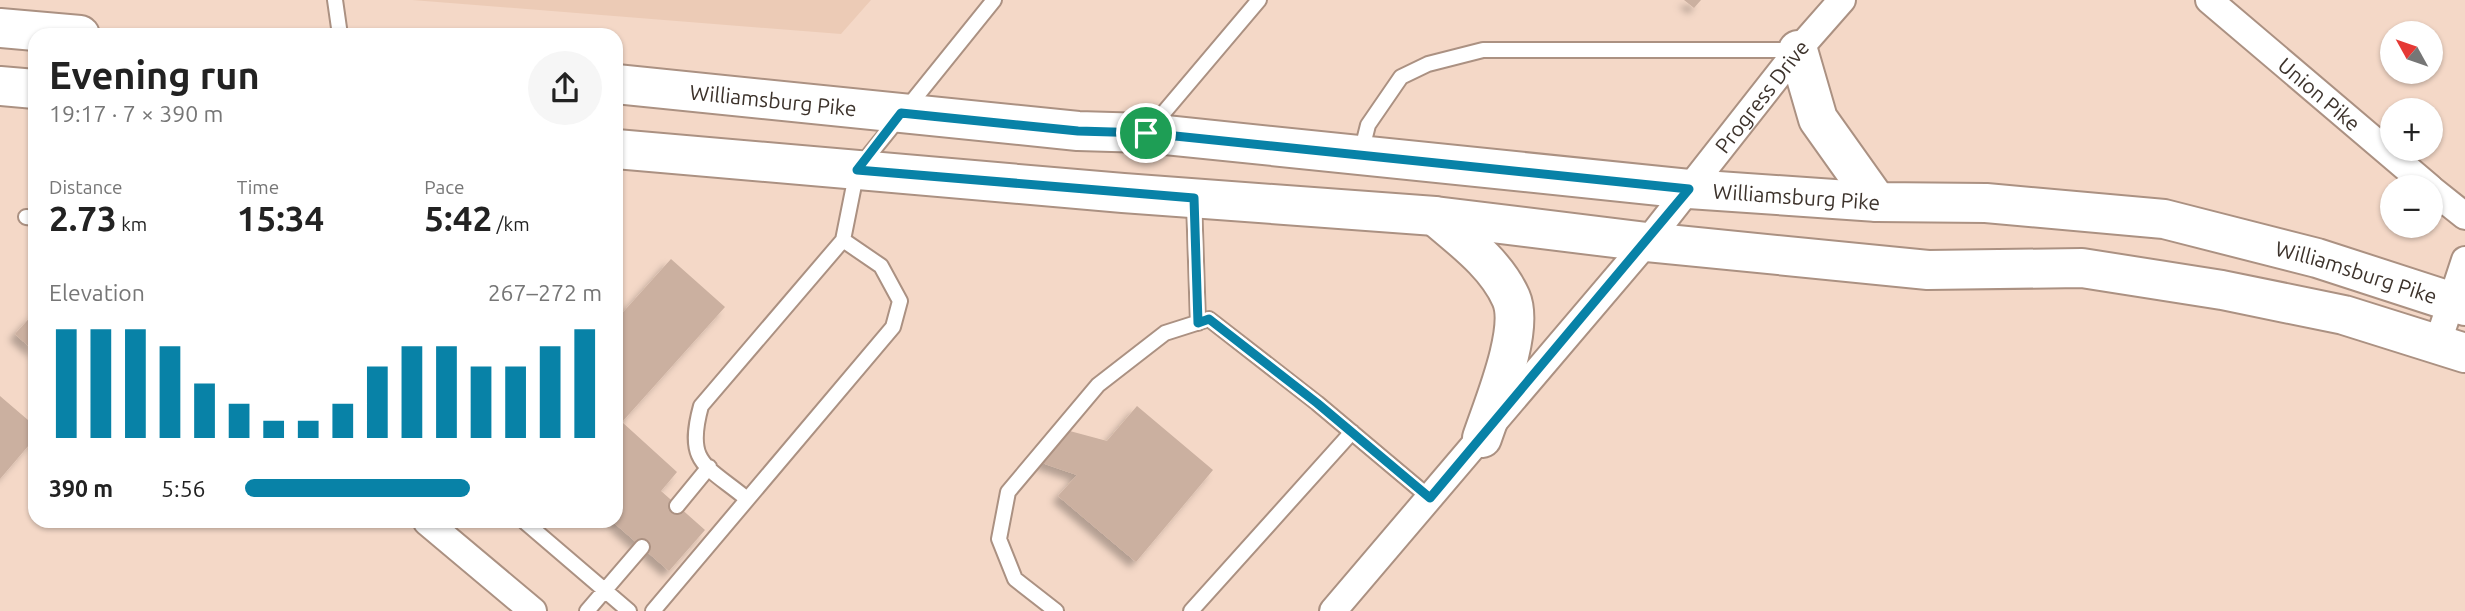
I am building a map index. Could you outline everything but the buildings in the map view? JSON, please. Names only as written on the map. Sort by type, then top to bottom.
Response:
[{"type":"main road","points":[[0,27],[28,30]]},
{"type":"main road","points":[[1798,50],[1818,119],[1877,202]]},
{"type":"main road","name":"Williamsburg Pike","points":[[623,85],[1078,131],[1146,133],[1689,189],[1877,202],[1986,204],[2164,219],[2317,258],[2458,303]]},
{"type":"main road","points":[[0,86],[28,88]]},
{"type":"main road","name":"Williamsburg Pike","points":[[623,150],[1434,216],[1647,242],[1927,270],[2082,268],[2344,315],[2451,348]]},
{"type":"main road","points":[[1434,216],[1481,255],[1512,299],[1514,341],[1482,438]]},
{"type":"street","name":"Progress Drive","points":[[1333,611],[1647,242],[1798,50],[1842,0]]},
{"type":"street","name":"Union Pike","points":[[2209,0],[2415,175]]},
{"type":"street","name":"Union Pike","points":[[2443,198],[2465,216]]},
{"type":"street","points":[[2451,348],[2465,260]]},
{"type":"street","points":[[434,528],[533,611]]},
{"type":"lane","points":[[335,0],[339,28]]},
{"type":"lane","points":[[747,499],[698,456],[693,436],[701,407],[843,240],[857,170],[994,0]]},
{"type":"lane","points":[[1146,133],[1259,0]]},
{"type":"lane","points":[[1361,155],[1368,125],[1401,77],[1428,64],[1483,50],[1798,50]]},
{"type":"lane","points":[[1194,198],[1198,323]]},
{"type":"lane","points":[[653,611],[893,327],[900,302],[881,265],[843,240]]},
{"type":"lane","points":[[1056,611],[1015,579],[999,539],[1008,492],[1098,385],[1165,333],[1209,319],[1352,432],[1430,498]]},
{"type":"lane","points":[[1191,611],[1352,432]]},
{"type":"lane","points":[[677,506],[709,467]]},
{"type":"lane","points":[[532,528],[629,611]]},
{"type":"lane","points":[[587,611],[642,547]]},
{"type":"shaded area","points":[[412,0],[871,0],[841,34]]},
{"type":"route","points":[[901,113],[1078,131],[1146,133],[1689,189],[1430,498],[1317,403],[1209,319],[1198,323],[1194,198],[857,170],[901,113]]}]
